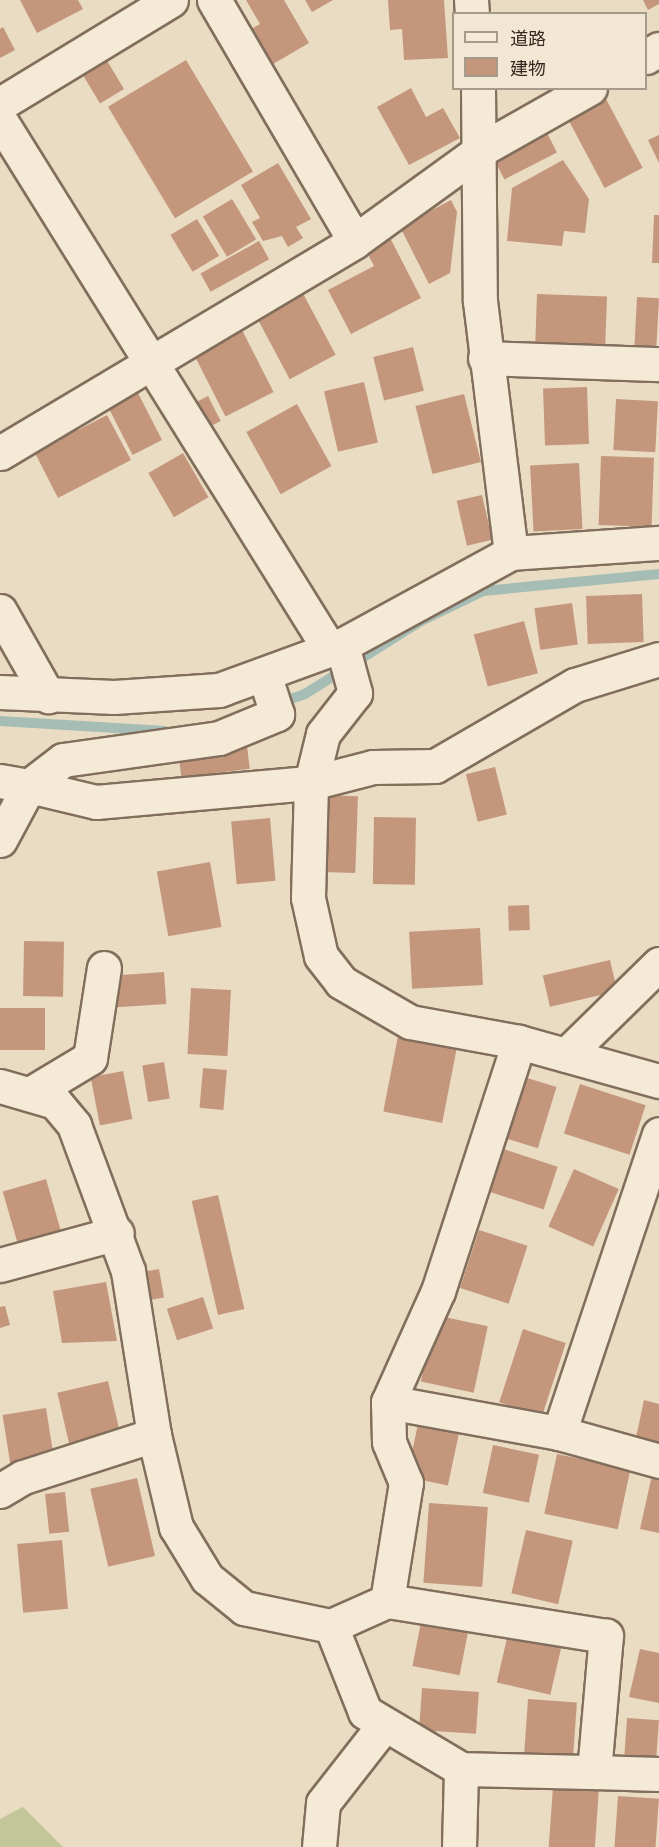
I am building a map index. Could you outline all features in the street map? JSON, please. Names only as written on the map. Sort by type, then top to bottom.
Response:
[{"type":"street","points":[[0,104],[171,0]]},
{"type":"street","points":[[214,0],[355,240]]},
{"type":"street","points":[[478,90],[482,149],[480,301],[511,553]]},
{"type":"street","points":[[0,453],[355,240],[482,149],[586,90]]},
{"type":"street","points":[[0,120],[151,364],[338,649],[356,686],[353,699],[323,734],[311,783],[308,898],[321,956],[341,982],[410,1023],[519,1042],[659,1081]]},
{"type":"street","points":[[486,358],[659,364]]},
{"type":"street","points":[[0,840],[14,784],[63,760],[219,738],[270,693],[338,649],[511,553],[659,543]]},
{"type":"street","points":[[0,610],[48,696]]},
{"type":"street","points":[[14,784],[96,802],[311,783],[374,767],[435,766],[575,685],[659,659]]},
{"type":"street","points":[[0,692],[48,696],[270,693]]},
{"type":"street","points":[[566,1055],[659,964]]},
{"type":"street","points":[[15,1090],[90,1058],[104,968]]},
{"type":"street","points":[[387,1601],[406,1483],[389,1442],[388,1402],[438,1291],[519,1042]]},
{"type":"street","points":[[15,1090],[66,1111],[117,1233],[128,1271],[154,1435],[176,1527],[207,1578],[244,1608],[332,1626],[387,1601],[606,1636],[594,1772]]},
{"type":"street","points":[[559,1433],[659,1134]]},
{"type":"street","points":[[0,1265],[117,1233]]},
{"type":"street","points":[[388,1402],[559,1433],[659,1461]]},
{"type":"street","points":[[0,1491],[23,1477],[154,1435]]},
{"type":"street","points":[[332,1626],[365,1712],[461,1769],[659,1774]]},
{"type":"street","points":[[320,1847],[323,1803],[384,1725]]},
{"type":"street","points":[[459,1847],[461,1769]]},
{"type":"green space","points":[[23,1807],[63,1847],[0,1847],[0,1819]]},
{"type":"building","points":[[20,0],[78,0],[83,9],[37,33]]},
{"type":"building","points":[[246,0],[284,0],[309,43],[268,67],[246,32],[260,24]]},
{"type":"building","points":[[305,0],[333,0],[312,12]]},
{"type":"building","points":[[388,0],[444,0],[448,58],[404,60],[402,29],[390,30]]},
{"type":"building","points":[[643,0],[659,0],[659,4],[648,10]]},
{"type":"building","points":[[3,27],[15,50],[0,58],[0,29]]},
{"type":"building","points":[[106,59],[124,89],[100,103],[82,73]]},
{"type":"building","points":[[186,60],[253,171],[175,218],[108,107]]},
{"type":"building","points":[[411,88],[426,117],[443,108],[460,138],[409,165],[377,107]]},
{"type":"building","points":[[606,99],[643,168],[605,188],[568,119]]},
{"type":"building","points":[[547,133],[557,153],[504,179],[494,160]]},
{"type":"building","points":[[659,135],[659,163],[648,140]]},
{"type":"building","points":[[563,160],[589,199],[585,233],[564,231],[562,246],[507,241],[512,188]]},
{"type":"building","points":[[278,163],[311,219],[296,227],[303,238],[288,247],[282,236],[263,241],[252,222],[260,218],[241,185]]},
{"type":"building","points":[[232,199],[256,239],[227,257],[203,217]]},
{"type":"building","points":[[451,200],[457,212],[450,273],[429,284],[400,227]]},
{"type":"building","points":[[654,215],[659,215],[659,263],[652,263]]},
{"type":"building","points":[[197,219],[219,256],[193,272],[170,235]]},
{"type":"building","points":[[385,228],[421,298],[351,334],[328,290],[374,266],[361,241]]},
{"type":"building","points":[[259,241],[269,259],[211,292],[200,273]]},
{"type":"building","points":[[299,286],[336,355],[290,379],[253,310]]},
{"type":"building","points":[[537,294],[607,296],[605,346],[535,344]]},
{"type":"building","points":[[637,297],[659,298],[656,353],[634,352]]},
{"type":"building","points":[[240,326],[274,392],[225,416],[192,351]]},
{"type":"building","points":[[413,347],[424,391],[384,401],[373,357]]},
{"type":"building","points":[[364,382],[378,442],[338,452],[324,391]]},
{"type":"building","points":[[587,387],[589,444],[545,446],[543,389]]},
{"type":"building","points":[[137,391],[162,440],[133,455],[108,406]]},
{"type":"building","points":[[464,394],[481,462],[432,474],[415,406]]},
{"type":"building","points":[[208,396],[221,421],[202,430],[189,406]]},
{"type":"building","points":[[616,399],[658,401],[655,452],[613,450]]},
{"type":"building","points":[[297,404],[331,466],[281,494],[246,432]]},
{"type":"building","points":[[107,415],[131,460],[58,498],[35,453],[61,440],[56,431],[73,422],[78,430]]},
{"type":"building","points":[[183,453],[208,497],[174,517],[148,473]]},
{"type":"building","points":[[601,456],[654,458],[652,527],[599,525]]},
{"type":"building","points":[[579,463],[582,529],[534,531],[530,466]]},
{"type":"building","points":[[482,495],[492,540],[467,546],[457,501]]},
{"type":"building","points":[[642,594],[644,642],[588,644],[586,596]]},
{"type":"building","points":[[572,603],[578,645],[540,650],[534,608]]},
{"type":"building","points":[[524,621],[538,673],[488,687],[474,634]]},
{"type":"building","points":[[247,746],[250,769],[181,777],[179,754]]},
{"type":"building","points":[[495,767],[507,815],[478,822],[466,774]]},
{"type":"building","points":[[325,795],[358,796],[355,873],[322,872]]},
{"type":"building","points":[[374,817],[416,818],[415,885],[373,884]]},
{"type":"building","points":[[270,818],[275,881],[237,884],[231,821]]},
{"type":"building","points":[[210,862],[221,927],[168,936],[157,871]]},
{"type":"building","points":[[529,905],[530,930],[509,931],[508,906]]},
{"type":"building","points":[[480,928],[483,985],[412,989],[409,932]]},
{"type":"building","points":[[24,941],[64,942],[63,997],[23,996]]},
{"type":"building","points":[[610,960],[617,991],[550,1007],[543,976]]},
{"type":"building","points":[[164,972],[166,1004],[113,1008],[111,976]]},
{"type":"building","points":[[191,988],[231,990],[227,1056],[188,1054]]},
{"type":"building","points":[[0,1008],[45,1008],[45,1050],[0,1050]]},
{"type":"building","points":[[398,1036],[457,1047],[442,1123],[383,1112]]},
{"type":"building","points":[[164,1062],[170,1099],[148,1102],[142,1065]]},
{"type":"building","points":[[203,1068],[227,1070],[223,1110],[200,1108]]},
{"type":"building","points":[[123,1071],[132,1119],[100,1125],[91,1077]]},
{"type":"building","points":[[524,1077],[557,1087],[538,1148],[505,1138]]},
{"type":"building","points":[[580,1084],[646,1105],[630,1155],[564,1133]]},
{"type":"building","points":[[491,1145],[558,1167],[544,1209],[477,1188]]},
{"type":"building","points":[[574,1169],[619,1189],[593,1246],[548,1227]]},
{"type":"building","points":[[46,1179],[63,1238],[20,1250],[3,1191]]},
{"type":"building","points":[[218,1195],[244,1309],[218,1315],[192,1201]]},
{"type":"building","points":[[479,1230],[528,1246],[509,1304],[460,1288]]},
{"type":"building","points":[[159,1269],[164,1298],[143,1301],[138,1273]]},
{"type":"building","points":[[106,1282],[117,1341],[62,1343],[53,1291]]},
{"type":"building","points":[[203,1297],[213,1328],[177,1340],[167,1309]]},
{"type":"building","points":[[5,1306],[10,1325],[0,1328],[0,1307]]},
{"type":"building","points":[[435,1315],[488,1326],[474,1393],[421,1382]]},
{"type":"building","points":[[523,1329],[566,1343],[542,1416],[499,1402]]},
{"type":"building","points":[[108,1381],[121,1438],[70,1449],[57,1393]]},
{"type":"building","points":[[644,1400],[659,1404],[659,1447],[635,1442]]},
{"type":"building","points":[[46,1408],[54,1461],[11,1468],[3,1415]]},
{"type":"building","points":[[418,1424],[459,1433],[448,1486],[407,1477]]},
{"type":"building","points":[[493,1445],[539,1455],[529,1503],[483,1493]]},
{"type":"building","points":[[557,1454],[630,1470],[618,1529],[544,1514]]},
{"type":"building","points":[[652,1475],[659,1477],[659,1533],[640,1529]]},
{"type":"building","points":[[137,1478],[155,1556],[108,1567],[90,1489]]},
{"type":"building","points":[[65,1492],[69,1532],[49,1534],[45,1494]]},
{"type":"building","points":[[429,1503],[488,1507],[482,1587],[423,1583]]},
{"type":"building","points":[[526,1530],[573,1541],[558,1604],[511,1593]]},
{"type":"building","points":[[62,1540],[68,1609],[23,1613],[17,1544]]},
{"type":"building","points":[[422,1617],[469,1626],[460,1675],[412,1666]]},
{"type":"building","points":[[510,1625],[564,1637],[550,1695],[497,1682]]},
{"type":"building","points":[[640,1649],[659,1653],[659,1703],[629,1697]]},
{"type":"building","points":[[422,1688],[479,1692],[476,1734],[419,1730]]},
{"type":"building","points":[[528,1699],[577,1702],[573,1757],[524,1754]]},
{"type":"building","points":[[627,1718],[659,1720],[656,1766],[624,1764]]},
{"type":"building","points":[[553,1786],[599,1789],[595,1847],[549,1847]]},
{"type":"building","points":[[618,1796],[659,1799],[656,1847],[614,1847]]},
{"type":"waterway","points":[[276,704],[305,694],[421,621],[483,591],[659,574]]},
{"type":"waterway","points":[[0,721],[165,731]]}]
